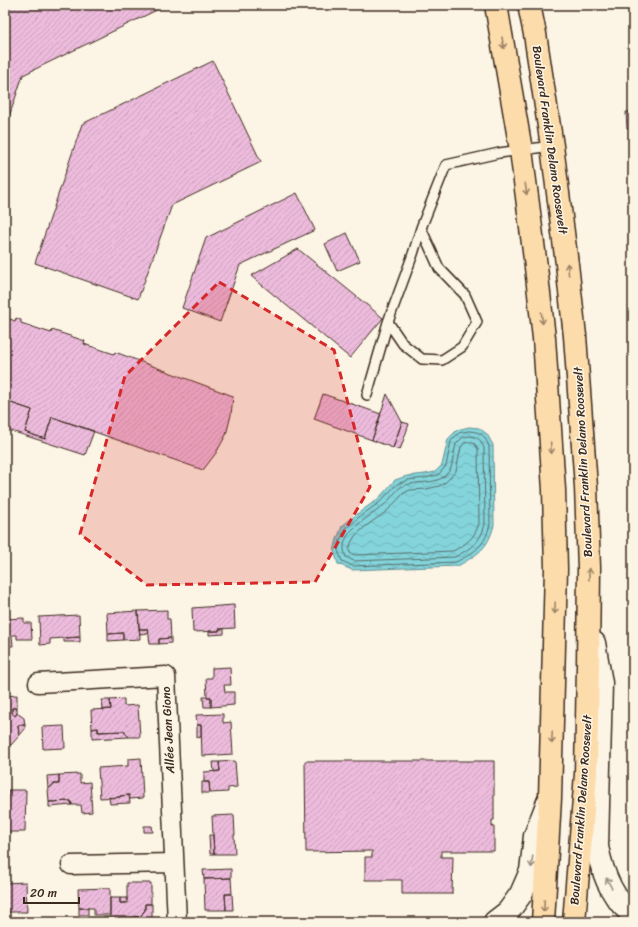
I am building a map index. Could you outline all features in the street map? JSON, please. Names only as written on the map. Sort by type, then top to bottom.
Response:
[{"type":"main road","points":[[496,5],[521,150],[536,267],[544,338],[554,490],[556,569],[550,798],[543,922]]},
{"type":"main road","name":"Boulevard Franklin Delano Roosevelt","points":[[529,5],[535,34],[552,146],[567,264],[575,336],[586,487],[589,568],[586,774],[574,922]]},
{"type":"street","points":[[589,613],[601,683],[597,846],[600,864],[607,880],[616,895],[633,914]]},
{"type":"street","name":"Allée Jean Giono","points":[[38,683],[166,676],[176,922]]},
{"type":"street","points":[[495,922],[508,912],[521,894],[531,871],[535,836],[550,798]]},
{"type":"street","points":[[71,865],[174,863]]},
{"type":"lane","points":[[367,395],[388,322],[421,228],[446,165],[498,153],[552,146]]},
{"type":"lane","points":[[388,322],[403,344],[422,359],[442,360],[462,347],[477,322],[465,294],[438,268],[421,228]]},
{"type":"highlighted area","points":[[219,282],[334,350],[370,487],[315,582],[147,585],[80,534],[125,376]]},
{"type":"water","points":[[469,427],[479,428],[487,434],[493,445],[494,525],[489,540],[481,550],[458,566],[352,570],[338,564],[334,551],[342,526],[378,499],[395,480],[407,476],[435,472],[442,465],[448,439],[457,430]]},
{"type":"building","points":[[5,5],[167,5],[23,75],[5,129]]},
{"type":"building","points":[[213,61],[261,162],[172,205],[138,299],[35,263],[82,124]]},
{"type":"building","points":[[626,112],[633,112],[633,137],[630,137],[630,129],[627,129]]},
{"type":"building","points":[[297,193],[315,230],[240,265],[220,322],[182,308],[206,238]]},
{"type":"building","points":[[347,233],[360,261],[337,271],[325,244]]},
{"type":"building","points":[[298,249],[383,318],[350,358],[251,276]]},
{"type":"building","points":[[5,317],[15,321],[16,318],[21,320],[21,323],[51,333],[52,330],[85,341],[84,344],[114,354],[115,352],[233,396],[231,415],[226,435],[216,453],[203,470],[52,417],[45,439],[25,432],[32,410],[5,401]]},
{"type":"building","points":[[323,394],[381,414],[372,440],[314,419]]},
{"type":"building","points":[[387,394],[402,422],[393,448],[372,440]]},
{"type":"building","points":[[5,401],[32,410],[25,432],[45,439],[52,417],[94,431],[85,455],[5,429]]},
{"type":"building","points":[[402,422],[409,424],[400,450],[393,448]]},
{"type":"building","points":[[234,605],[235,628],[219,629],[219,631],[193,632],[192,608]]},
{"type":"building","points":[[167,610],[167,619],[170,619],[171,638],[159,639],[159,644],[150,644],[148,629],[139,629],[138,611]]},
{"type":"building","points":[[138,611],[140,639],[123,640],[123,633],[108,634],[107,613]]},
{"type":"building","points":[[79,615],[80,637],[50,639],[50,644],[40,645],[39,617]]},
{"type":"building","points":[[24,618],[24,623],[31,623],[32,639],[17,639],[17,635],[12,635],[13,646],[5,646],[5,619]]},
{"type":"building","points":[[139,629],[148,629],[149,633],[140,634]]},
{"type":"building","points":[[219,629],[224,629],[224,634],[209,635],[209,631],[219,631]]},
{"type":"building","points":[[123,633],[123,640],[108,641],[108,634]]},
{"type":"building","points":[[80,637],[80,642],[64,642],[64,638]]},
{"type":"building","points":[[171,638],[171,643],[159,644],[159,639]]},
{"type":"building","points":[[230,667],[231,685],[224,685],[225,692],[234,692],[234,705],[211,707],[211,697],[207,697],[206,678],[212,678],[212,668]]},
{"type":"building","points":[[17,695],[17,708],[12,708],[12,713],[15,716],[17,713],[24,718],[25,725],[18,725],[19,736],[11,745],[5,739],[5,696]]},
{"type":"building","points":[[203,697],[211,697],[211,707],[204,707]]},
{"type":"building","points":[[124,699],[124,706],[138,705],[140,737],[129,737],[125,731],[98,732],[98,728],[92,729],[91,710],[111,709],[110,700]]},
{"type":"building","points":[[102,700],[110,700],[111,709],[103,710]]},
{"type":"building","points":[[12,708],[17,708],[17,713],[15,716],[12,713]]},
{"type":"building","points":[[223,714],[223,723],[231,722],[233,754],[202,756],[201,725],[197,725],[196,715]]},
{"type":"building","points":[[18,725],[25,725],[25,729],[19,736]]},
{"type":"building","points":[[197,725],[201,725],[201,737],[197,738]]},
{"type":"building","points":[[64,726],[65,748],[43,749],[42,727]]},
{"type":"building","points":[[98,728],[98,732],[125,731],[129,737],[92,739],[92,729]]},
{"type":"building","points":[[141,758],[143,798],[130,799],[129,795],[100,798],[98,768],[128,766],[128,759]]},
{"type":"building","points":[[235,761],[237,787],[228,788],[228,792],[210,793],[209,782],[204,782],[204,772],[220,771],[219,762]]},
{"type":"building","points":[[305,761],[494,761],[494,820],[492,820],[492,827],[494,826],[494,851],[441,851],[441,857],[453,857],[452,894],[402,894],[402,880],[365,880],[365,857],[372,857],[372,851],[306,852]]},
{"type":"building","points":[[213,762],[219,762],[220,771],[214,772]]},
{"type":"building","points":[[80,774],[80,783],[90,782],[92,812],[82,813],[81,805],[72,805],[71,801],[49,802],[48,789],[54,784],[59,784],[59,775]]},
{"type":"building","points":[[59,775],[59,784],[54,784],[48,789],[47,776]]},
{"type":"building","points":[[202,782],[209,782],[210,793],[202,793]]},
{"type":"building","points":[[5,790],[9,790],[8,799],[5,803]]},
{"type":"building","points":[[9,790],[26,790],[25,832],[5,832],[5,813],[7,813],[5,803],[8,799]]},
{"type":"building","points":[[129,795],[130,803],[110,804],[109,798]]},
{"type":"building","points":[[71,801],[72,805],[49,807],[49,802]]},
{"type":"building","points":[[234,815],[235,854],[214,854],[212,816]]},
{"type":"building","points":[[144,826],[152,826],[153,832],[144,832]]},
{"type":"building","points":[[209,835],[213,835],[214,854],[210,854]]},
{"type":"building","points":[[231,869],[231,878],[204,879],[203,870]]},
{"type":"building","points":[[231,878],[232,894],[225,894],[226,910],[205,910],[204,879]]},
{"type":"building","points":[[26,882],[27,912],[5,912],[5,883]]},
{"type":"building","points":[[127,883],[151,883],[151,904],[145,904],[145,910],[140,917],[120,918],[121,922],[110,922],[110,898],[120,898],[120,903],[127,903]]},
{"type":"building","points":[[110,888],[110,915],[94,915],[94,908],[79,908],[78,889]]},
{"type":"building","points":[[225,894],[232,894],[233,910],[226,910]]},
{"type":"building","points":[[120,898],[127,898],[127,903],[120,903]]},
{"type":"building","points":[[145,904],[152,904],[152,917],[147,922],[134,922],[134,917],[140,917],[145,910]]},
{"type":"building","points":[[79,908],[88,908],[88,915],[79,915]]}]
